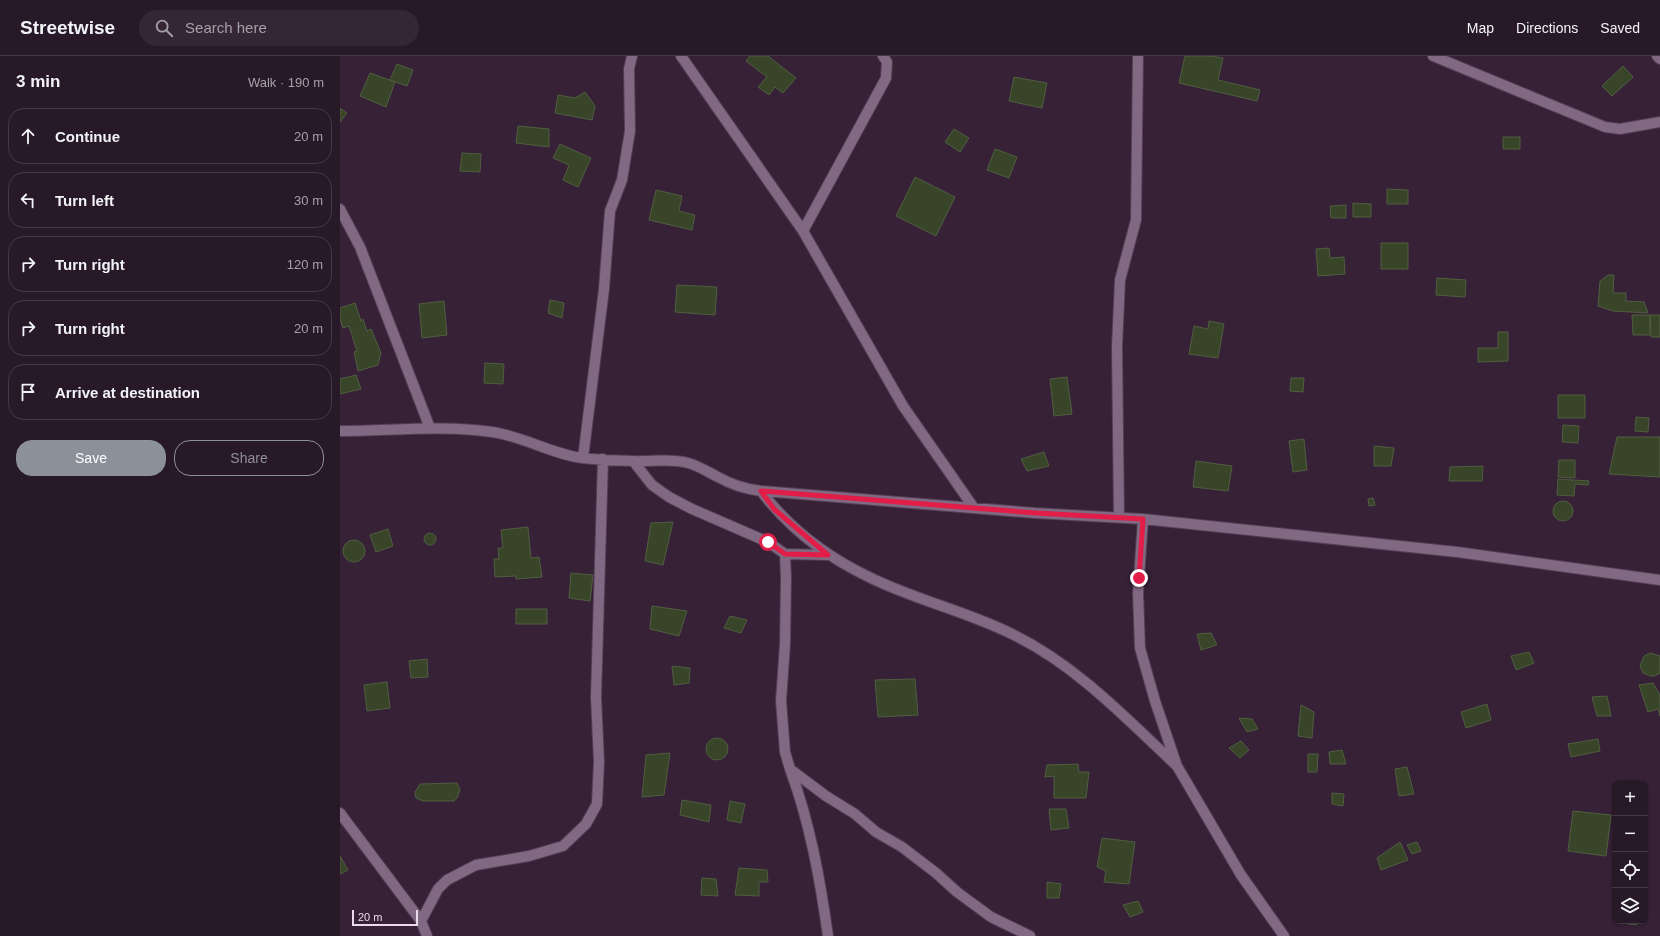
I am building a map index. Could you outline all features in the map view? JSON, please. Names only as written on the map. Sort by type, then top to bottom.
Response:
[{"type":"street","points":[[583,458],[604,289],[610,211],[622,180],[630,131],[629,69],[632,56]]},
{"type":"street","points":[[681,56],[803,231],[903,406],[974,508]]},
{"type":"street","points":[[803,231],[886,78],[887,62],[883,56]]},
{"type":"street","points":[[1119,517],[1118,332],[1120,280],[1136,220],[1138,56]]},
{"type":"street","points":[[1433,56],[1605,127],[1620,129],[1660,122]]},
{"type":"street","points":[[340,209],[360,247],[430,428]]},
{"type":"street","points":[[340,431],[430,428],[492,432],[517,437],[567,455],[583,458],[634,462],[661,460],[687,463],[701,467],[717,477],[741,488],[761,491],[908,504],[1143,519],[1457,552],[1660,580]]},
{"type":"street","points":[[421,921],[438,889],[447,880],[476,866],[529,856],[563,846],[586,824],[597,804],[599,762],[596,697],[603,459]]},
{"type":"street","points":[[634,462],[652,485],[670,497],[692,509],[768,542],[785,554],[828,555]]},
{"type":"street","points":[[761,491],[774,509],[828,555],[869,577],[966,614],[1013,634],[1049,655],[1081,678],[1177,766]]},
{"type":"street","points":[[1143,519],[1138,593],[1140,648],[1155,701],[1177,766],[1241,875],[1284,936]]},
{"type":"street","points":[[785,554],[785,644],[781,701],[785,752],[799,795],[810,837],[828,936]]},
{"type":"street","points":[[790,769],[826,796],[855,814],[876,832],[902,847],[936,873],[957,892],[991,917],[1030,936]]},
{"type":"street","points":[[340,813],[421,921],[427,936]]},
{"type":"building","points":[[750,56],[768,56],[796,78],[783,93],[775,87],[769,95],[758,87],[767,77],[746,61]]},
{"type":"building","points":[[1185,56],[1212,56],[1223,58],[1218,80],[1260,90],[1257,101],[1179,83]]},
{"type":"building","points":[[397,64],[413,70],[407,86],[390,80]]},
{"type":"building","points":[[1623,66],[1633,77],[1612,96],[1602,86]]},
{"type":"building","points":[[370,73],[395,82],[386,107],[360,96]]},
{"type":"building","points":[[1014,77],[1047,83],[1042,108],[1009,101]]},
{"type":"building","points":[[585,92],[595,106],[592,120],[555,113],[558,95],[575,98]]},
{"type":"building","points":[[340,108],[347,113],[340,122]]},
{"type":"building","points":[[518,126],[549,129],[549,147],[516,143]]},
{"type":"building","points":[[954,129],[969,138],[960,152],[945,142]]},
{"type":"building","points":[[1503,137],[1520,137],[1520,149],[1503,149]]},
{"type":"building","points":[[560,144],[591,158],[578,187],[563,180],[569,165],[553,158]]},
{"type":"building","points":[[995,149],[1017,157],[1009,178],[987,170]]},
{"type":"building","points":[[462,153],[481,154],[480,172],[460,171]]},
{"type":"building","points":[[915,177],[955,197],[936,236],[896,216]]},
{"type":"building","points":[[1387,189],[1408,190],[1408,204],[1387,204]]},
{"type":"building","points":[[656,190],[682,196],[679,211],[695,215],[692,230],[649,220]]},
{"type":"building","points":[[1353,203],[1371,204],[1371,217],[1353,217]]},
{"type":"building","points":[[1346,205],[1346,218],[1331,218],[1330,206]]},
{"type":"building","points":[[1381,243],[1408,243],[1408,269],[1381,269]]},
{"type":"building","points":[[1329,248],[1330,258],[1344,257],[1345,274],[1318,276],[1316,249]]},
{"type":"building","points":[[1608,275],[1614,275],[1613,293],[1626,293],[1626,301],[1644,302],[1648,313],[1613,311],[1598,306],[1600,281]]},
{"type":"building","points":[[1437,278],[1466,280],[1465,297],[1436,295]]},
{"type":"building","points":[[677,285],[717,287],[715,315],[675,312]]},
{"type":"building","points":[[550,300],[564,303],[562,318],[548,313]]},
{"type":"building","points":[[444,301],[447,335],[422,338],[419,304]]},
{"type":"building","points":[[355,303],[361,321],[363,319],[367,331],[371,329],[381,353],[378,365],[358,371],[354,352],[357,351],[349,326],[343,328],[340,319],[340,308]]},
{"type":"building","points":[[1632,315],[1650,315],[1650,335],[1633,335]]},
{"type":"building","points":[[1650,315],[1660,315],[1660,337],[1651,337]]},
{"type":"building","points":[[1209,321],[1224,324],[1218,358],[1189,354],[1194,326],[1208,329]]},
{"type":"building","points":[[1498,332],[1508,332],[1508,361],[1478,362],[1478,348],[1498,348]]},
{"type":"building","points":[[485,363],[504,364],[503,384],[484,383]]},
{"type":"building","points":[[356,375],[361,389],[340,394],[340,379]]},
{"type":"building","points":[[1067,377],[1072,414],[1054,416],[1050,379]]},
{"type":"building","points":[[1291,378],[1304,378],[1303,392],[1290,391]]},
{"type":"building","points":[[1558,395],[1585,395],[1585,418],[1558,418]]},
{"type":"building","points":[[1636,417],[1649,418],[1648,432],[1635,431]]},
{"type":"building","points":[[1563,425],[1579,426],[1578,443],[1562,442]]},
{"type":"building","points":[[1617,437],[1660,437],[1660,477],[1609,474]]},
{"type":"building","points":[[1304,439],[1307,470],[1293,472],[1289,441]]},
{"type":"building","points":[[1374,446],[1394,448],[1391,466],[1374,466]]},
{"type":"building","points":[[1044,452],[1049,466],[1027,471],[1021,459]]},
{"type":"building","points":[[1559,460],[1575,460],[1575,478],[1558,477]]},
{"type":"building","points":[[1196,461],[1232,466],[1228,491],[1193,487]]},
{"type":"building","points":[[1483,466],[1482,481],[1449,481],[1450,467]]},
{"type":"building","points":[[1558,479],[1589,481],[1588,485],[1575,484],[1574,496],[1557,495]]},
{"type":"building","points":[[1373,498],[1375,505],[1369,506],[1368,499]]},
{"type":"building","points":[[1563,501],[1570,504],[1573,511],[1570,518],[1563,521],[1556,518],[1553,511],[1556,504]]},
{"type":"building","points":[[673,522],[663,565],[645,561],[651,523]]},
{"type":"building","points":[[528,527],[531,558],[539,557],[542,577],[516,579],[516,576],[495,577],[494,559],[499,559],[498,548],[503,548],[501,530]]},
{"type":"building","points":[[388,529],[393,546],[376,552],[370,535]]},
{"type":"building","points":[[430,533],[434,535],[436,539],[434,543],[430,545],[426,543],[424,539],[426,535]]},
{"type":"building","points":[[354,540],[362,543],[365,551],[362,559],[354,562],[346,559],[343,551],[346,543]]},
{"type":"building","points":[[571,573],[593,575],[590,601],[569,598]]},
{"type":"building","points":[[652,606],[687,611],[679,636],[650,629]]},
{"type":"building","points":[[516,609],[547,609],[547,624],[516,624]]},
{"type":"building","points":[[730,616],[747,620],[741,633],[724,628]]},
{"type":"building","points":[[1211,633],[1217,645],[1201,650],[1197,634]]},
{"type":"building","points":[[1529,652],[1534,663],[1516,670],[1511,656]]},
{"type":"building","points":[[1650,653],[1660,656],[1660,673],[1655,676],[1643,673],[1640,666],[1644,656]]},
{"type":"building","points":[[427,659],[428,677],[411,678],[409,661]]},
{"type":"building","points":[[672,666],[690,668],[689,683],[674,685]]},
{"type":"building","points":[[915,679],[918,715],[878,717],[875,680]]},
{"type":"building","points":[[387,682],[390,708],[367,711],[364,685]]},
{"type":"building","points":[[1653,683],[1660,695],[1660,716],[1658,709],[1648,712],[1639,685]]},
{"type":"building","points":[[1607,696],[1611,716],[1597,716],[1592,697]]},
{"type":"building","points":[[1487,704],[1491,720],[1466,728],[1461,712]]},
{"type":"building","points":[[1301,705],[1314,712],[1312,738],[1298,736]]},
{"type":"building","points":[[1239,718],[1252,719],[1258,729],[1247,732]]},
{"type":"building","points":[[717,738],[725,741],[728,749],[725,757],[717,760],[709,757],[706,749],[709,741]]},
{"type":"building","points":[[1598,739],[1600,751],[1571,757],[1568,744]]},
{"type":"building","points":[[1241,741],[1249,750],[1240,758],[1229,748]]},
{"type":"building","points":[[1342,750],[1346,764],[1330,764],[1329,752]]},
{"type":"building","points":[[670,753],[664,795],[642,797],[646,755]]},
{"type":"building","points":[[1308,754],[1318,754],[1317,772],[1308,772]]},
{"type":"building","points":[[1078,764],[1079,772],[1089,772],[1086,798],[1054,798],[1054,776],[1045,777],[1047,765]]},
{"type":"building","points":[[1407,767],[1414,794],[1399,796],[1395,769]]},
{"type":"building","points":[[457,783],[460,790],[454,801],[423,801],[416,798],[415,792],[420,784]]},
{"type":"building","points":[[1332,793],[1344,794],[1343,806],[1332,804]]},
{"type":"building","points":[[682,800],[711,805],[709,822],[680,815]]},
{"type":"building","points":[[730,801],[745,804],[741,823],[727,820]]},
{"type":"building","points":[[1049,809],[1066,809],[1069,828],[1051,830]]},
{"type":"building","points":[[1573,811],[1611,815],[1606,856],[1568,851]]},
{"type":"building","points":[[1102,838],[1135,842],[1129,884],[1104,882],[1106,871],[1097,867]]},
{"type":"building","points":[[1400,842],[1408,860],[1381,870],[1377,858]]},
{"type":"building","points":[[1417,842],[1421,851],[1412,854],[1407,845]]},
{"type":"building","points":[[340,856],[348,870],[340,874]]},
{"type":"building","points":[[739,868],[767,870],[768,882],[759,882],[759,896],[735,895]]},
{"type":"building","points":[[702,878],[716,879],[718,896],[701,895]]},
{"type":"building","points":[[1047,882],[1061,884],[1059,898],[1047,898]]},
{"type":"building","points":[[1138,901],[1143,912],[1130,917],[1123,905]]},
{"type":"route","points":[[768,542],[785,554],[828,555],[774,509],[761,491],[908,504],[1143,519],[1139,578]]}]
